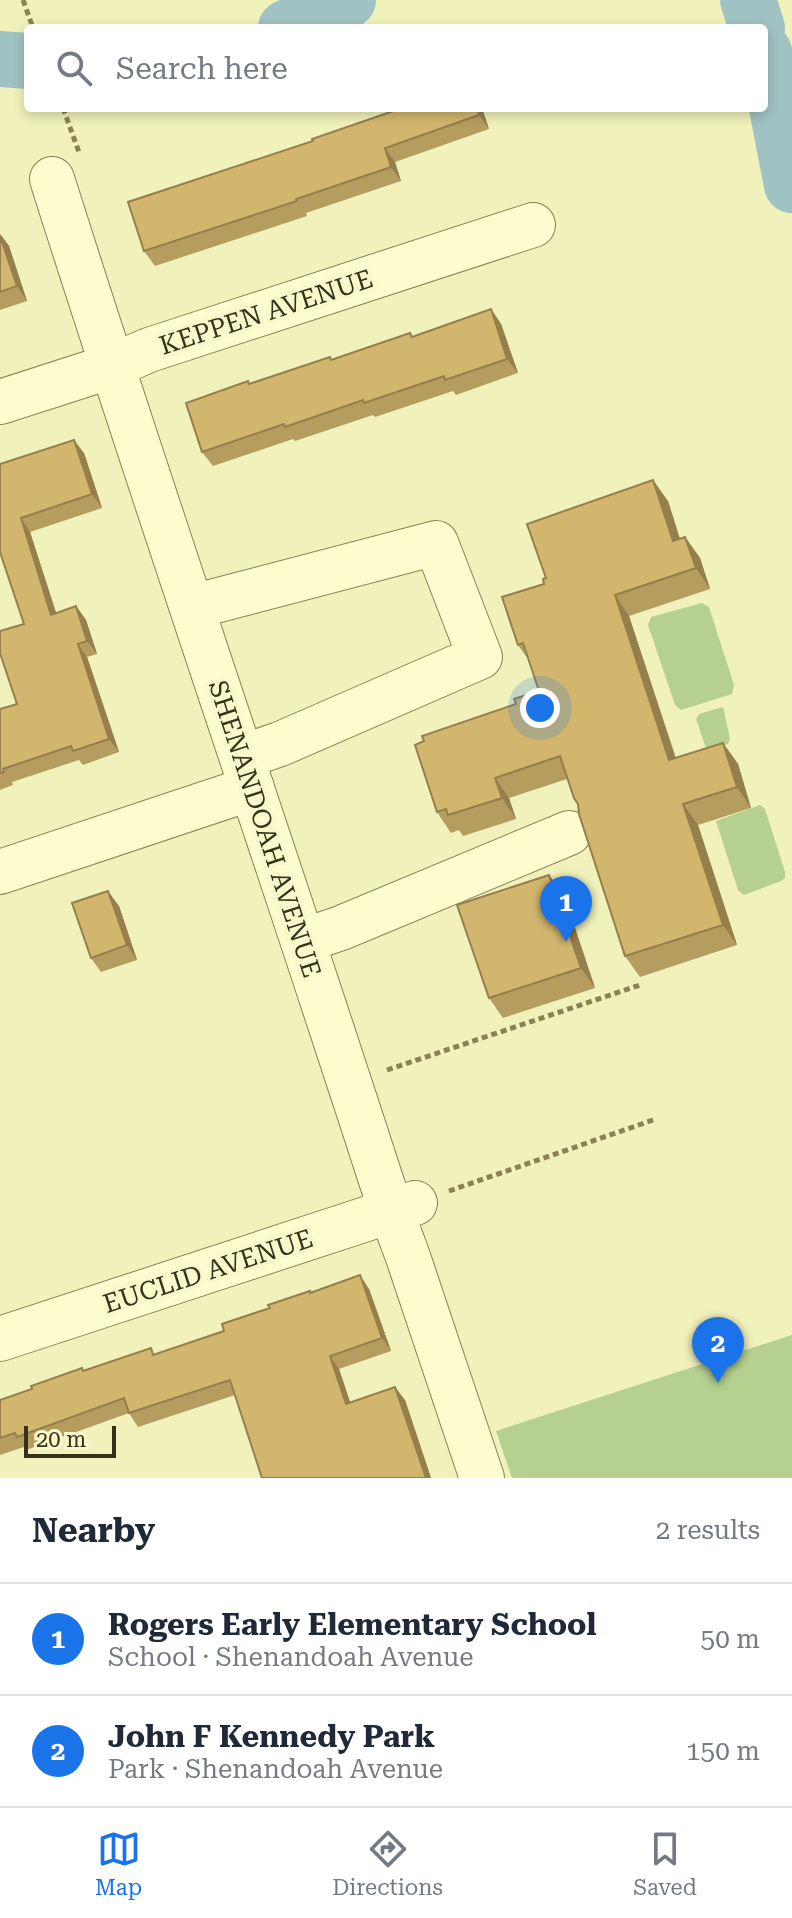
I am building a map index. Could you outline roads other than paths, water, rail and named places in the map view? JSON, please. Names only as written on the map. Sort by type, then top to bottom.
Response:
[{"type":"street","name":"SHENANDOAH AVENUE","points":[[52,179],[303,941],[414,1203],[408,1257],[482,1478]]},
{"type":"street","name":"KEPPEN AVENUE","points":[[0,402],[533,225]]},
{"type":"street","points":[[0,872],[247,772],[280,744],[480,657],[436,543],[192,607]]},
{"type":"street","points":[[303,941],[569,833]]},
{"type":"street","name":"EUCLID AVENUE","points":[[0,1339],[414,1203]]},
{"type":"waterway","points":[[295,24],[348,0]]},
{"type":"waterway","points":[[748,0],[756,24]]},
{"type":"waterway","points":[[0,59],[24,61]]},
{"type":"waterway","points":[[768,65],[792,185]]},
{"type":"place","name":"Rogers Early Elementary School","points":[[566,942]]},
{"type":"place","name":"John F Kennedy Park","points":[[718,1383]]}]
